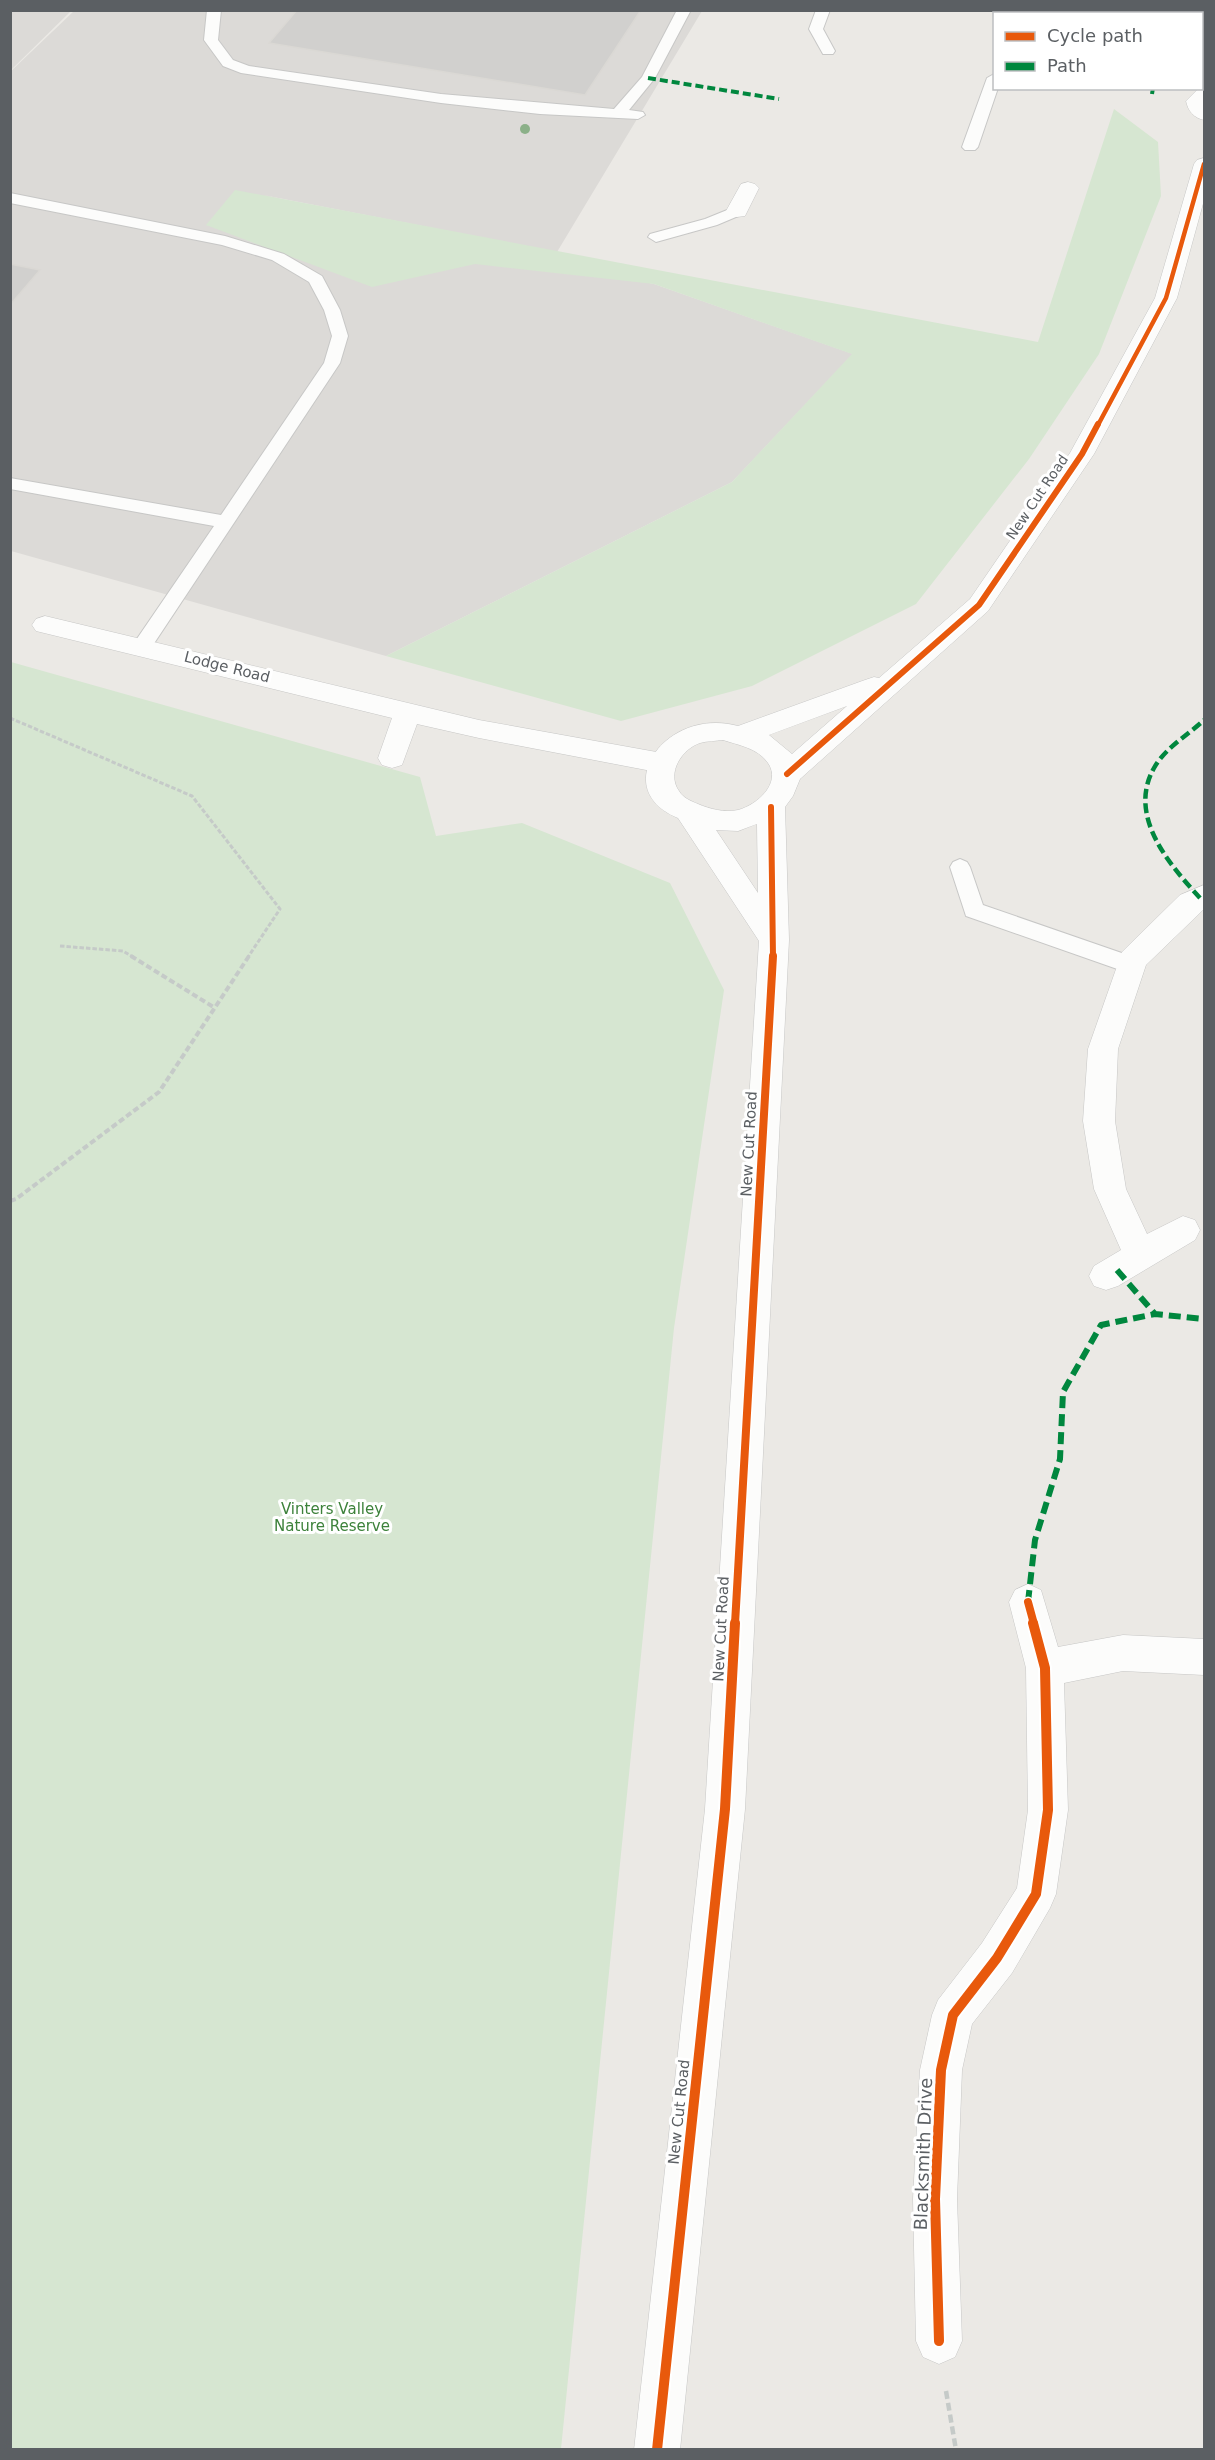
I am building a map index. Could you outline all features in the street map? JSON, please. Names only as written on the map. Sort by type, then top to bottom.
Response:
[{"type":"street","points":[[1204,94],[1196,101],[1197,107],[1204,114]]},
{"type":"street","name":"New Cut Road","points":[[787,774],[891,680],[979,605],[1082,454],[1166,298],[1204,164]]},
{"type":"street","points":[[737,211],[748,188]]},
{"type":"street","name":"Lodge Road","points":[[45,625],[142,646],[479,729],[662,763]]},
{"type":"street","name":"New Cut Road","points":[[743,734],[891,680]]},
{"type":"street","points":[[392,758],[408,711]]},
{"type":"street","name":"New Cut Road","points":[[657,2450],[724,1809],[774,940],[771,807],[781,797],[786,786],[787,774],[782,761],[773,749],[760,740],[743,734],[723,731],[703,733],[685,739],[670,750],[662,763]]},
{"type":"street","points":[[662,763],[659,777],[664,791],[674,804],[690,814],[710,820],[732,821],[754,817],[771,807]]},
{"type":"street","points":[[690,814],[774,940]]},
{"type":"street","points":[[1140,1254],[1110,1189],[1100,1121],[1103,1049],[1133,960],[1190,903],[1204,896]]},
{"type":"street","points":[[1106,1276],[1183,1230]]},
{"type":"street","name":"Blacksmith Drive","points":[[939,2342],[935,2199],[941,2070],[953,2015],[997,1958],[1036,1894],[1048,1810],[1046,1668],[1028,1602]]},
{"type":"street","points":[[1046,1668],[1123,1653],[1204,1657]]},
{"type":"lane","points":[[214,10],[211,40],[228,63],[246,70],[445,100],[638,115]]},
{"type":"lane","points":[[618,114],[648,78],[684,10]]},
{"type":"lane","points":[[823,10],[816,29],[828,51]]},
{"type":"lane","points":[[970,147],[993,81]]},
{"type":"lane","points":[[10,198],[225,241],[278,257],[316,279],[332,310],[340,336],[332,363],[142,646]]},
{"type":"lane","points":[[656,237],[711,222],[737,211]]},
{"type":"lane","points":[[10,483],[226,522]]},
{"type":"lane","points":[[960,867],[974,910],[1131,965]]},
{"type":"path","points":[[10,718],[192,796],[280,909],[159,1092],[16,1199],[10,1201]]},
{"type":"path","points":[[60,946],[123,951],[215,1008]]},
{"type":"path","points":[[939,2342],[956,2450]]},
{"type":"shaded area","points":[[11,10],[71,10],[71,11],[11,70]]},
{"type":"shaded area","points":[[74,11],[702,11],[557,252],[263,195],[654,284],[853,354],[732,482],[386,656],[11,551],[10,72]]},
{"type":"green space","points":[[1114,109],[1158,142],[1161,196],[1099,354],[1029,459],[916,604],[752,686],[621,721],[386,656],[732,482],[852,354],[654,284],[475,264],[372,287],[206,225],[235,190],[1038,342]]},
{"type":"green space","name":"Vinters Valley Nature Reserve","points":[[11,662],[420,777],[436,836],[522,823],[670,883],[724,990],[674,1328],[561,2449],[11,2449]]},
{"type":"building","points":[[297,10],[641,10],[585,95],[269,43]]},
{"type":"building","points":[[10,264],[40,270],[10,305]]},
{"type":"marked path","points":[[648,78],[779,99]]},
{"type":"marked path","points":[[1152,94],[1153,90]]},
{"type":"marked path","points":[[1200,898],[1176,871],[1155,838],[1148,821],[1145,803],[1147,785],[1154,768],[1171,748],[1204,720]]},
{"type":"marked path","points":[[1117,1270],[1155,1314],[1204,1319]]},
{"type":"marked path","points":[[1028,1602],[1035,1540],[1060,1459],[1063,1392],[1101,1325],[1155,1314]]},
{"type":"cycle path","points":[[787,774],[979,605],[1082,454],[1166,298],[1204,164]]},
{"type":"cycle path","points":[[657,2450],[725,1809],[774,940],[771,807]]},
{"type":"cycle path","points":[[939,2341],[935,2199],[941,2070],[953,2015],[997,1958],[1036,1894],[1048,1810],[1045,1668],[1028,1602]]}]
